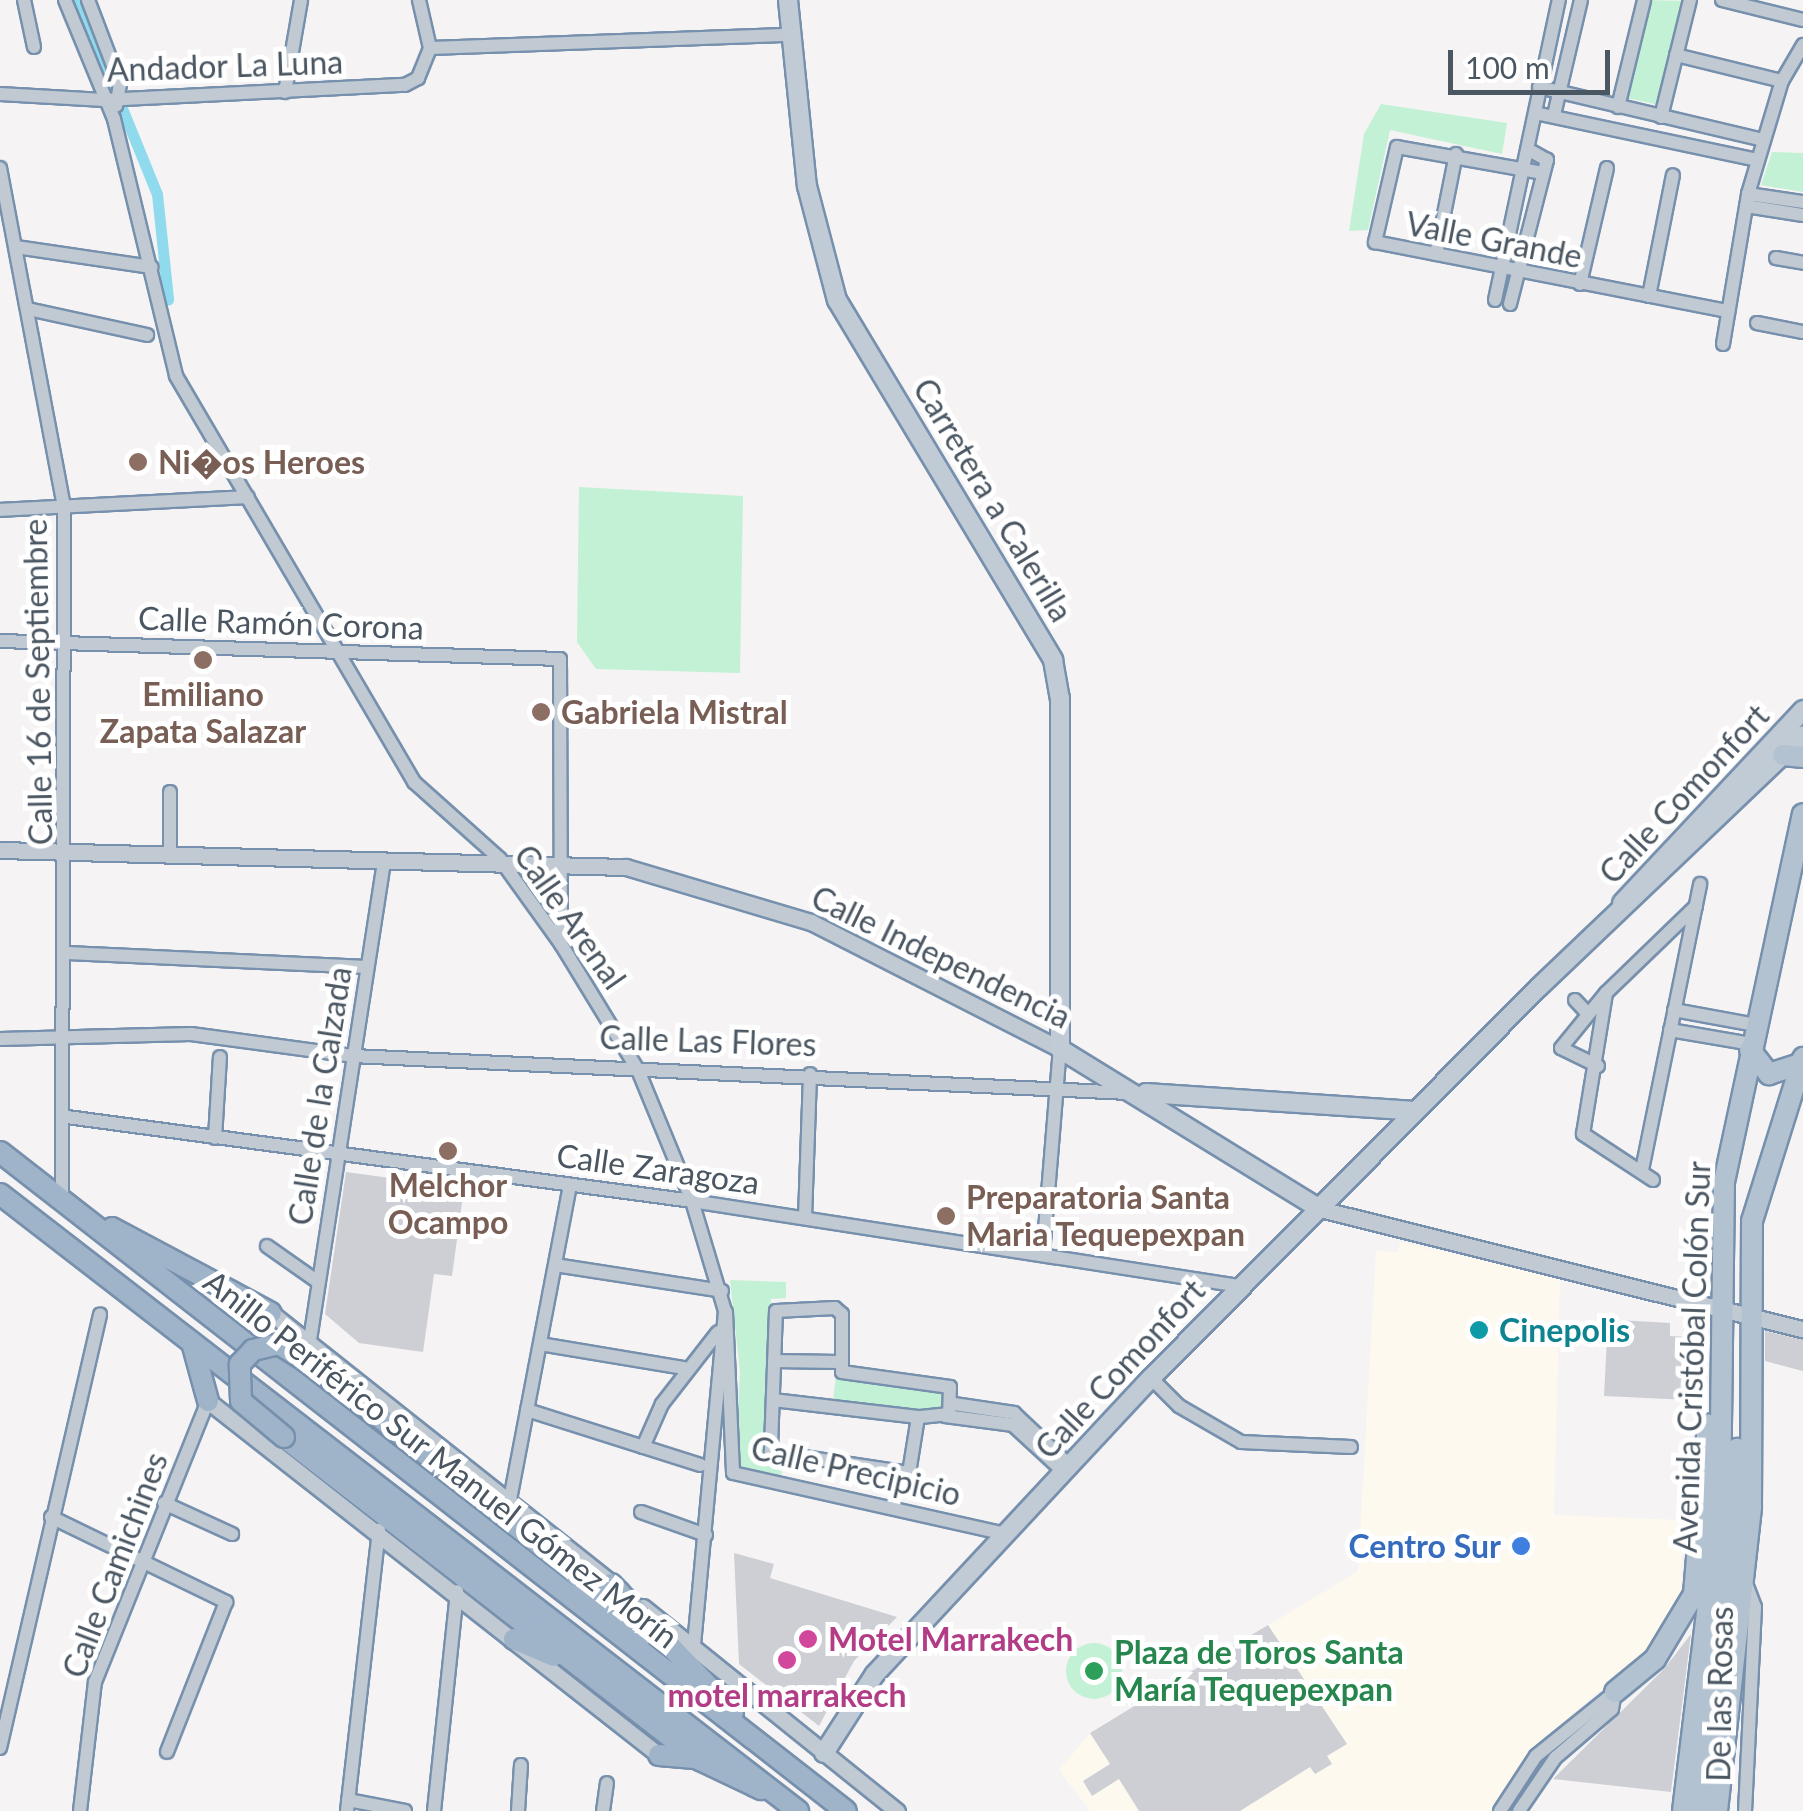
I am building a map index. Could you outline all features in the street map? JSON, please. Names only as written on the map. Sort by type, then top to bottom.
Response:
[{"type":"highway","name":"Anillo Periférico Sur Manuel Gómez Morín","points":[[0,1152],[846,1811]]},
{"type":"highway","name":"Anillo Periférico Sur Manuel Gómez Morín","points":[[0,1194],[794,1809]]},
{"type":"highway","points":[[62,1201],[271,1313]]},
{"type":"highway","points":[[689,1765],[582,1668],[240,1402],[240,1364],[253,1350],[278,1344],[320,1370],[568,1567],[699,1698]]},
{"type":"highway","points":[[193,1346],[208,1401]]},
{"type":"highway","points":[[612,1584],[776,1757]]},
{"type":"highway","points":[[514,1638],[582,1668]]},
{"type":"highway","points":[[659,1755],[773,1791]]},
{"type":"main road","name":"Carretera a Calerilla","points":[[788,0],[807,186],[837,300],[1053,660],[1060,698],[1060,1050]]},
{"type":"main road","name":"Calle Comonfort","points":[[1610,920],[1641,876],[1803,710]]},
{"type":"main road","name":"Calle Comonfort","points":[[824,1754],[875,1674],[1240,1286],[1610,920],[1793,756],[1803,736]]},
{"type":"main road","name":"Avenida Cristóbal Colón Sur","points":[[1683,1811],[1698,1729],[1720,1506],[1724,1182],[1803,814]]},
{"type":"main road","points":[[1752,1040],[1775,1075],[1802,1060]]},
{"type":"main road","name":"Calle Independencia","points":[[1060,1050],[1142,1093],[1320,1209]]},
{"type":"main road","name":"Avenida Cristóbal Colón Sur","points":[[1717,1811],[1751,1507],[1746,1320],[1758,1187],[1802,1060]]},
{"type":"main road","name":"Calle Las Flores","points":[[1142,1093],[1414,1111]]},
{"type":"main road","points":[[1615,1692],[1655,1659],[1694,1594],[1721,1316]]},
{"type":"main road","points":[[1701,1811],[1734,1525],[1746,1320]]},
{"type":"street","points":[[24,0],[34,47]]},
{"type":"street","name":"Calle Arenal","points":[[65,0],[120,84],[111,100]]},
{"type":"street","name":"Calle Arenal","points":[[88,0],[95,46],[176,376],[414,782],[500,859],[561,944],[638,1070],[692,1201],[726,1311]]},
{"type":"street","points":[[285,92],[301,0]]},
{"type":"street","points":[[419,0],[430,48],[791,35]]},
{"type":"street","points":[[1495,300],[1559,0]]},
{"type":"street","points":[[1554,115],[1581,0]]},
{"type":"street","points":[[1618,106],[1644,0]]},
{"type":"street","points":[[1661,116],[1690,0]]},
{"type":"street","points":[[1722,0],[1803,20]]},
{"type":"street","points":[[1723,344],[1747,200],[1782,82],[1803,45]]},
{"type":"street","name":"Andador La Luna","points":[[0,94],[111,100],[414,83],[430,48]]},
{"type":"street","points":[[1676,55],[1782,82]]},
{"type":"street","points":[[1539,87],[1764,140]]},
{"type":"street","points":[[1534,113],[1758,160]]},
{"type":"street","name":"Valle Grande","points":[[1543,173],[1456,154],[1397,147],[1375,236],[1380,246],[1728,310]]},
{"type":"street","points":[[1510,304],[1547,160],[1529,150]]},
{"type":"street","points":[[1436,254],[1456,154]]},
{"type":"street","name":"Calle 16 de Septiembre","points":[[0,168],[64,507],[69,851],[67,1117],[62,1201]]},
{"type":"street","points":[[1580,284],[1607,168]]},
{"type":"street","points":[[1649,296],[1674,174]]},
{"type":"street","points":[[1747,200],[1803,202]]},
{"type":"street","points":[[1747,200],[1803,214]]},
{"type":"street","points":[[16,247],[152,267]]},
{"type":"street","points":[[1776,258],[1803,263]]},
{"type":"street","points":[[28,309],[147,334]]},
{"type":"street","points":[[1757,323],[1803,332]]},
{"type":"street","points":[[0,510],[248,497]]},
{"type":"street","name":"Calle Ramón Corona","points":[[0,641],[560,659],[563,860]]},
{"type":"street","points":[[170,792],[170,855]]},
{"type":"street","name":"Calle Independencia","points":[[0,850],[384,860],[563,860],[688,879],[811,922],[1060,1050]]},
{"type":"street","name":"Calle de la Calzada","points":[[310,1340],[384,860]]},
{"type":"street","points":[[561,944],[563,860]]},
{"type":"street","points":[[1606,994],[1598,1066],[1584,1137],[1648,1175],[1670,1030],[1700,884]]},
{"type":"street","points":[[1598,1066],[1561,1048],[1606,994],[1696,906]]},
{"type":"street","points":[[1659,942],[1686,955]]},
{"type":"street","points":[[68,953],[368,967]]},
{"type":"street","points":[[1575,1000],[1587,1014]]},
{"type":"street","points":[[1674,1010],[1752,1040]]},
{"type":"street","points":[[1670,1030],[1752,1040]]},
{"type":"street","name":"Calle Las Flores","points":[[0,1039],[66,1034],[191,1034],[353,1056],[810,1074],[1142,1093]]},
{"type":"street","points":[[1044,1254],[1060,1050]]},
{"type":"street","points":[[215,1138],[220,1057]]},
{"type":"street","points":[[806,1218],[810,1074]]},
{"type":"street","name":"Calle Zaragoza","points":[[67,1117],[692,1201],[1240,1286]]},
{"type":"street","points":[[510,1506],[570,1185]]},
{"type":"street","name":"Calle Independencia","points":[[1320,1209],[1721,1316],[1803,1329]]},
{"type":"street","points":[[267,1246],[318,1282]]},
{"type":"street","points":[[555,1265],[722,1290]]},
{"type":"street","points":[[918,1417],[910,1471],[902,1475],[774,1453],[777,1309],[835,1308],[842,1314],[839,1362],[843,1373],[946,1384],[950,1410]]},
{"type":"street","points":[[644,1447],[689,1368],[718,1332],[726,1311]]},
{"type":"street","name":"Calle Precipicio","points":[[726,1311],[733,1473],[1006,1534]]},
{"type":"street","points":[[271,1313],[310,1340],[510,1506],[694,1645],[897,1811]]},
{"type":"street","points":[[0,1748],[5,1704],[100,1314]]},
{"type":"street","points":[[694,1645],[723,1381],[718,1332]]},
{"type":"street","points":[[540,1344],[689,1368]]},
{"type":"street","points":[[774,1361],[839,1362]]},
{"type":"street","points":[[1152,1378],[1179,1406],[1241,1442],[1351,1447]]},
{"type":"street","points":[[773,1400],[918,1417],[950,1410],[1014,1413],[1067,1469]]},
{"type":"street","points":[[208,1401],[457,1590],[659,1755]]},
{"type":"street","name":"Calle Camichines","points":[[80,1811],[96,1682],[164,1503],[208,1401]]},
{"type":"street","name":"Calle Precipicio","points":[[528,1410],[700,1465]]},
{"type":"street","points":[[950,1410],[1022,1431],[1067,1469]]},
{"type":"street","points":[[164,1503],[232,1534]]},
{"type":"street","points":[[641,1512],[706,1535]]},
{"type":"street","points":[[51,1517],[144,1556],[226,1602],[167,1752]]},
{"type":"street","points":[[379,1530],[348,1806],[405,1811]]},
{"type":"street","name":"De las Rosas","points":[[1744,1578],[1755,1608],[1746,1811]]},
{"type":"street","points":[[434,1811],[457,1590]]},
{"type":"street","points":[[1500,1811],[1536,1756],[1615,1692]]},
{"type":"street","points":[[1519,1811],[1555,1758],[1612,1709],[1615,1692]]},
{"type":"street","points":[[518,1811],[522,1766]]},
{"type":"street","points":[[603,1811],[606,1784]]},
{"type":"shaded area","name":"Centro Sur","points":[[1400,1242],[1560,1278],[1554,1515],[1682,1520],[1681,1602],[1671,1631],[1533,1747],[1490,1811],[1090,1811],[1059,1770],[1090,1733],[1358,1571],[1376,1251],[1398,1252]]},
{"type":"green space","points":[[1646,0],[1684,1],[1659,105],[1622,97]]},
{"type":"green space","points":[[1381,104],[1507,123],[1502,154],[1390,130],[1368,230],[1349,231],[1364,134]]},
{"type":"green space","points":[[1772,152],[1803,153],[1803,192],[1761,185]]},
{"type":"green space","points":[[579,487],[743,496],[740,673],[596,669],[577,642]]},
{"type":"green space","points":[[730,1280],[786,1282],[786,1298],[771,1299],[766,1455],[785,1459],[780,1479],[735,1464],[740,1372]]},
{"type":"green space","points":[[836,1374],[945,1387],[948,1406],[912,1412],[833,1402]]},
{"type":"green space","name":"Plaza de Toros Santa María Tequepexpan","points":[[1094,1643],[1114,1651],[1122,1671],[1114,1691],[1094,1699],[1074,1691],[1066,1671],[1074,1651]]},
{"type":"building","points":[[346,1172],[464,1188],[452,1276],[434,1274],[423,1352],[359,1343],[325,1314]]},
{"type":"building","points":[[1618,1320],[1670,1323],[1670,1336],[1692,1337],[1689,1400],[1604,1396],[1607,1338],[1617,1338]]},
{"type":"building","points":[[1765,1331],[1803,1340],[1803,1371],[1765,1361]]},
{"type":"building","name":"Motel Marrakech","points":[[734,1553],[774,1564],[770,1578],[897,1617],[854,1661],[819,1726],[739,1664]]},
{"type":"building","points":[[1268,1625],[1347,1744],[1327,1756],[1332,1764],[1315,1774],[1310,1767],[1240,1811],[1139,1811],[1119,1779],[1092,1796],[1083,1781],[1110,1764],[1090,1733]]},
{"type":"building","points":[[1691,1634],[1671,1792],[1553,1779],[1664,1669]]},
{"type":"waterway","points":[[77,0],[115,91]]},
{"type":"waterway","points":[[122,108],[157,194],[168,299]]},
{"type":"place","name":"Ni�os Heroes","points":[[138,462]]},
{"type":"place","name":"Emiliano Zapata Salazar","points":[[203,660]]},
{"type":"place","name":"Gabriela Mistral","points":[[541,712]]},
{"type":"place","name":"Melchor Ocampo","points":[[448,1151]]},
{"type":"place","name":"Preparatoria Santa Maria Tequepexpan","points":[[946,1216]]},
{"type":"place","name":"Cinepolis","points":[[1479,1330]]},
{"type":"place","name":"Centro Sur","points":[[1521,1546]]},
{"type":"place","name":"Motel Marrakech","points":[[808,1639]]},
{"type":"place","name":"motel marrakech","points":[[787,1660]]},
{"type":"place","name":"Plaza de Toros Santa María Tequepexpan","points":[[1094,1671]]}]
